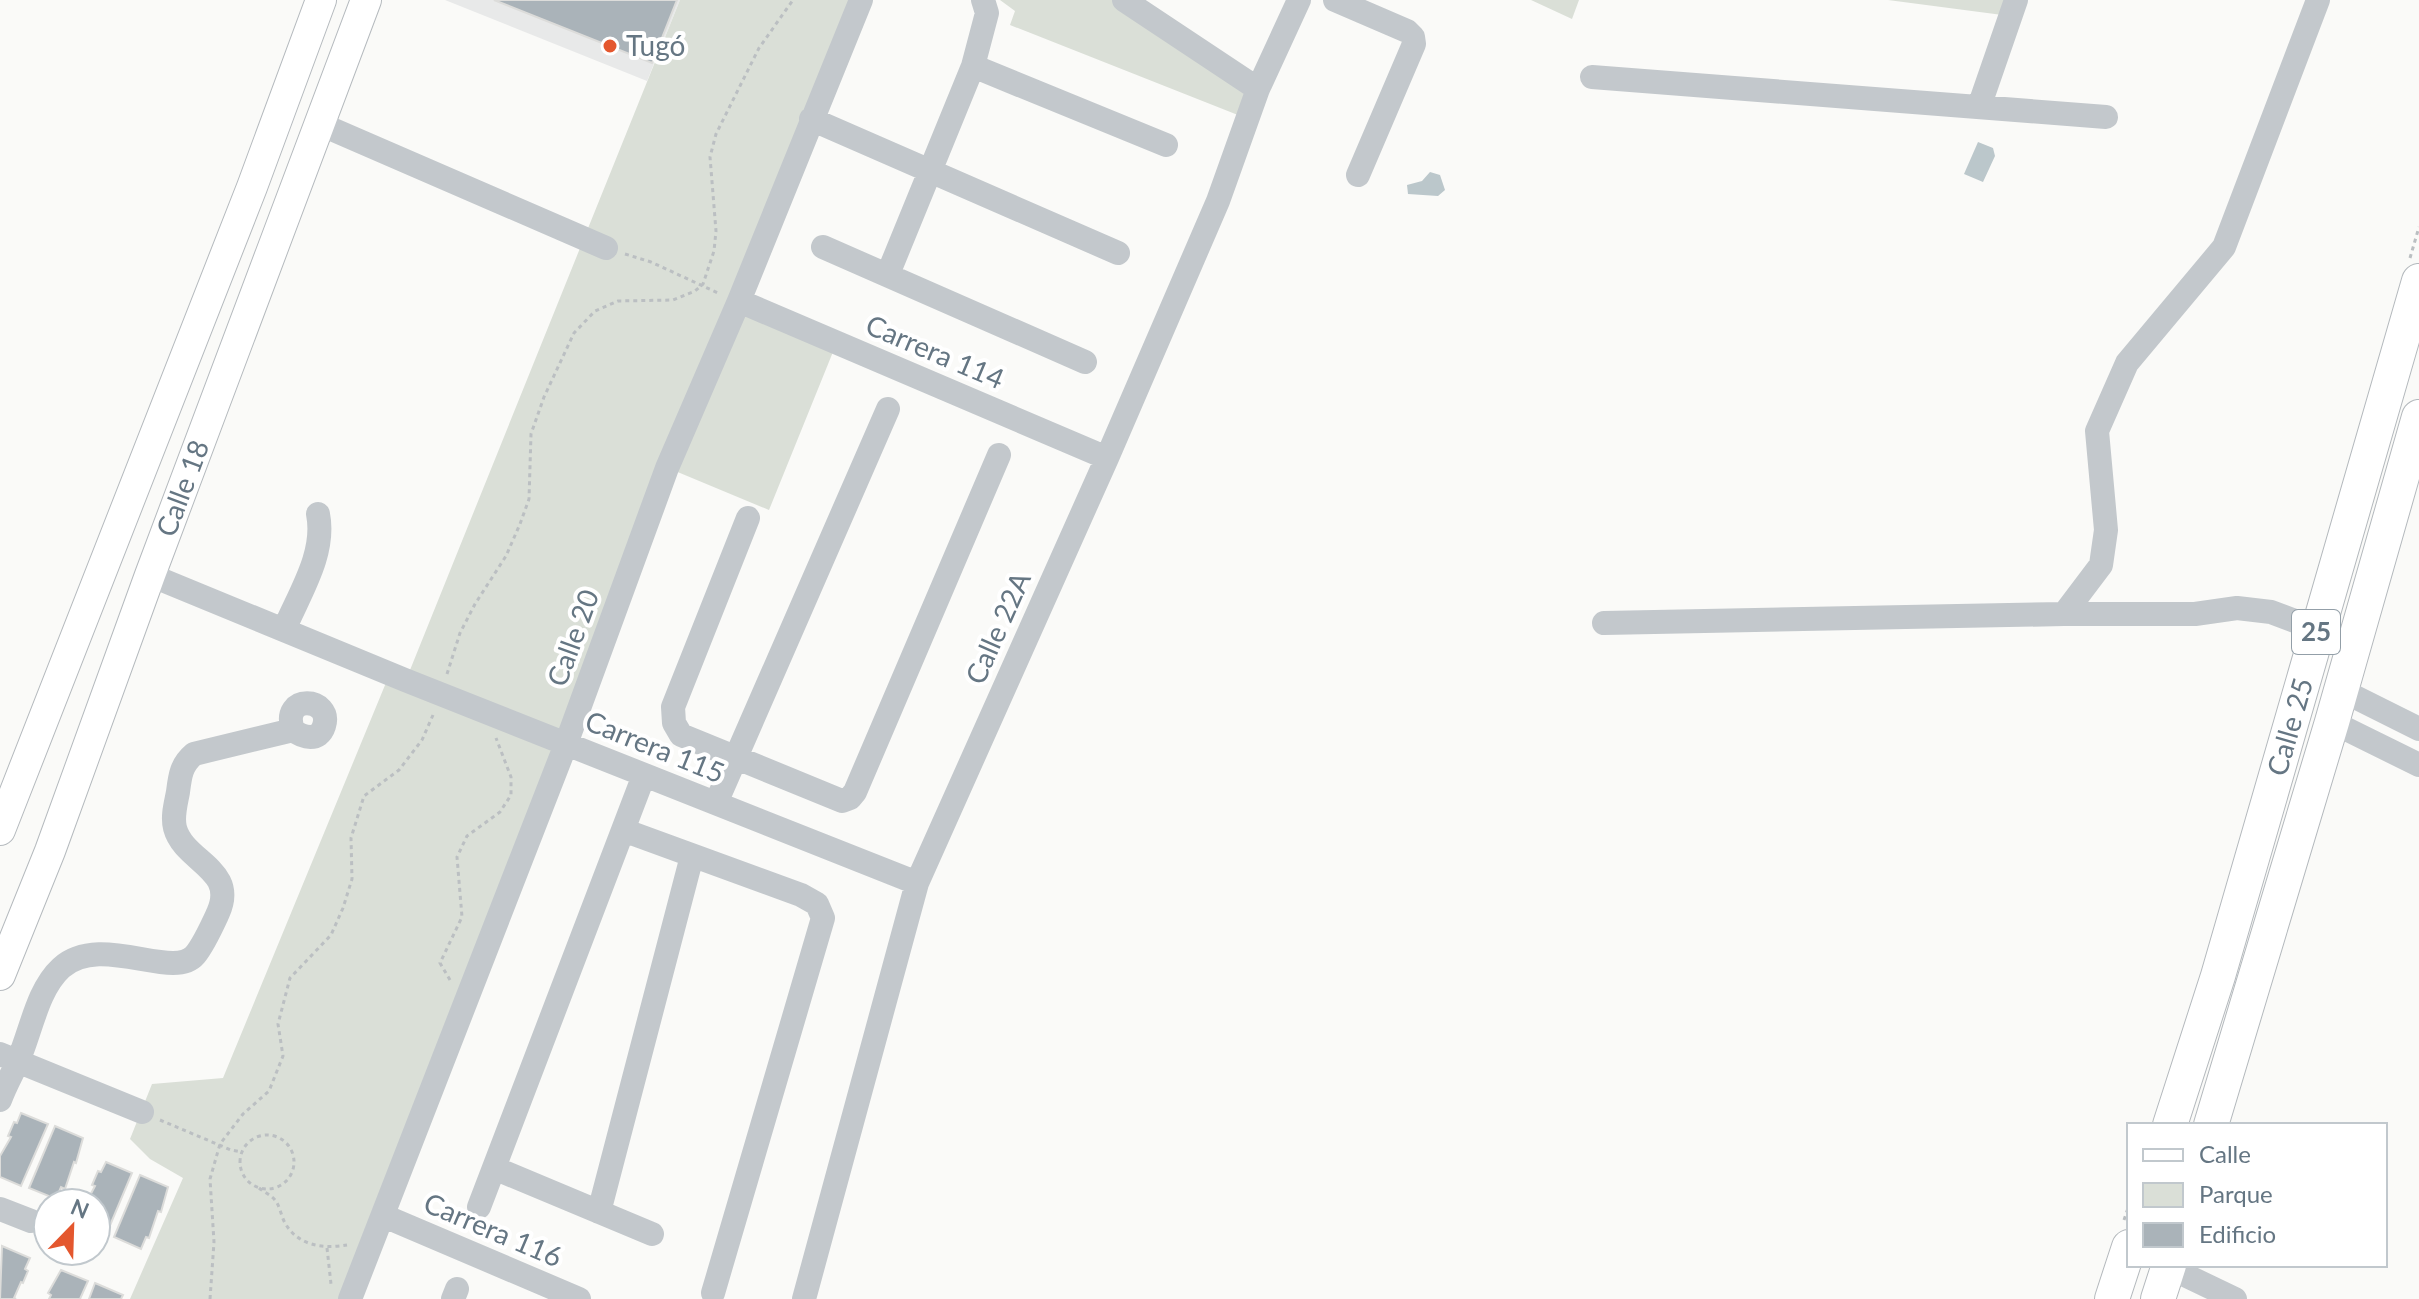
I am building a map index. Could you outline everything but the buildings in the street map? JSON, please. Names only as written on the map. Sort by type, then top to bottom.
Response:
[{"type":"highway","name":"Calle 25","points":[[2171,1123],[2218,976],[2419,281]]},
{"type":"highway","name":"Calle 25","points":[[2212,1123],[2419,417]]},
{"type":"highway","points":[[2112,1299],[2127,1253]]},
{"type":"highway","points":[[2158,1299],[2169,1267]]},
{"type":"main road","name":"Calle 18","points":[[0,830],[6,794],[252,187],[321,0]]},
{"type":"main road","name":"Calle 18","points":[[0,975],[50,851],[366,0]]},
{"type":"street","name":"Calle 20","points":[[340,1295],[384,1216],[566,744],[667,468],[739,301],[861,0]]},
{"type":"street","points":[[888,274],[973,66],[987,19],[987,7],[983,0]]},
{"type":"street","points":[[1124,0],[1258,89]]},
{"type":"street","name":"Calle 22A","points":[[804,1299],[917,883],[1107,458],[1218,201],[1258,89],[1299,0]]},
{"type":"street","points":[[1335,0],[1407,31],[1413,37],[1411,56],[1358,175]]},
{"type":"street","points":[[1979,107],[2016,0]]},
{"type":"street","points":[[2064,614],[2101,565],[2106,530],[2097,431],[2127,363],[2224,247],[2318,0]]},
{"type":"street","points":[[973,66],[1166,145]]},
{"type":"street","points":[[1592,77],[2106,117]]},
{"type":"street","points":[[811,119],[1118,253]]},
{"type":"street","points":[[320,124],[606,248]]},
{"type":"street","points":[[823,247],[1085,362]]},
{"type":"street","name":"Carrera 114","points":[[739,301],[1107,458]]},
{"type":"street","points":[[716,803],[888,409]]},
{"type":"street","points":[[748,518],[673,707],[674,723],[681,735],[837,800],[850,798],[999,455]]},
{"type":"street","points":[[284,630],[317,553],[318,514]]},
{"type":"street","name":"Carrera 115","points":[[150,575],[917,883]]},
{"type":"street","points":[[1604,623],[2195,614],[2237,608],[2271,612],[2316,629]]},
{"type":"street","points":[[2336,706],[2419,729]]},
{"type":"street","points":[[2336,706],[2419,765]]},
{"type":"street","points":[[0,1100],[9,1058],[62,967],[82,956],[101,953],[176,964],[195,956],[223,899],[219,879],[175,831],[173,819],[181,770],[186,761],[194,754],[293,730]]},
{"type":"street","points":[[479,1207],[644,775]]},
{"type":"street","points":[[623,830],[801,895],[817,904],[823,918],[713,1293]]},
{"type":"street","points":[[599,1212],[692,856]]},
{"type":"street","points":[[9,1058],[142,1112]]},
{"type":"street","points":[[494,1168],[652,1234]]},
{"type":"street","points":[[0,1209],[31,1221]]},
{"type":"street","name":"Carrera 116","points":[[384,1216],[579,1299]]},
{"type":"street","points":[[2171,1267],[2235,1299]]},
{"type":"path","points":[[210,1299],[214,1242],[210,1179],[220,1144],[243,1114],[269,1091],[283,1056],[278,1024],[290,978],[331,935],[343,908],[352,879],[351,838],[364,796],[399,770],[422,740],[441,694],[460,633],[506,556],[529,499],[531,434],[544,397],[574,333],[595,311],[618,301],[673,300],[695,291],[703,284],[714,251],[716,231],[710,157],[716,134],[759,48],[793,0]]},
{"type":"path","points":[[606,248],[651,262],[703,284],[724,297],[739,301]]},
{"type":"path","points":[[468,996],[445,975],[440,963],[462,917],[457,857],[467,836],[500,812],[511,795],[511,777],[495,740],[503,719]]},
{"type":"path","points":[[142,1112],[242,1152]]},
{"type":"path","points":[[259,1187],[270,1189],[281,1185],[289,1177],[293,1156],[289,1146],[280,1138],[269,1135],[249,1142],[240,1162],[243,1173],[249,1182],[277,1202],[283,1221],[292,1234],[307,1243],[327,1248],[340,1295]]},
{"type":"shaded area","name":"Tugó","points":[[445,0],[680,0],[647,81]]},
{"type":"shaded area","points":[[1978,142],[1993,148],[1995,156],[1983,182],[1964,174]]},
{"type":"shaded area","points":[[1430,172],[1440,175],[1445,190],[1438,196],[1408,194],[1407,185],[1422,181]]},
{"type":"green space","points":[[680,0],[861,0],[739,301],[837,342],[769,510],[668,468],[350,1299],[130,1299],[183,1178],[150,1159],[130,1139],[152,1084],[223,1078],[390,673],[406,680]]},
{"type":"green space","points":[[1000,0],[1124,0],[1258,89],[1248,119],[1010,25],[1015,11]]},
{"type":"green space","points":[[1531,0],[1579,0],[1572,19]]},
{"type":"green space","points":[[1888,0],[2016,0],[2010,16]]},
{"type":"place","name":"Tugó","points":[[610,46]]}]
